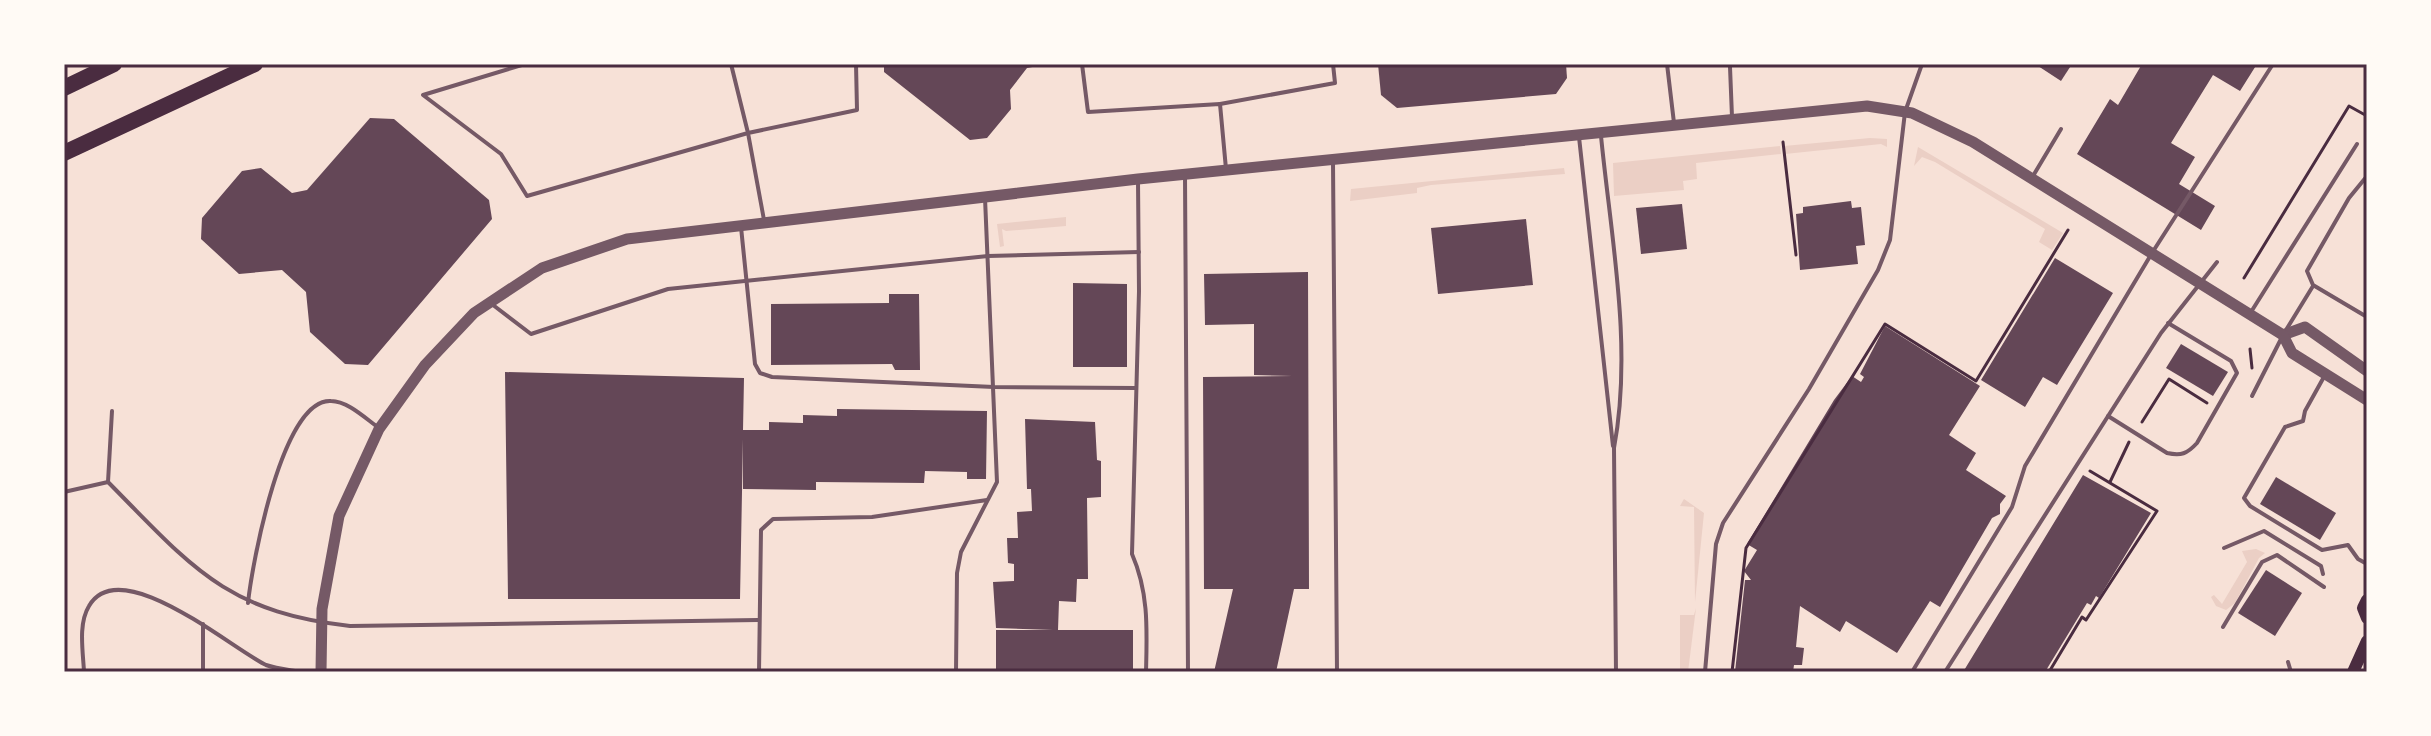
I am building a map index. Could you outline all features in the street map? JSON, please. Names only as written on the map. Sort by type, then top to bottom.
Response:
[{"type":"highway","points":[[64,88],[114,64]]},
{"type":"highway","points":[[64,153],[255,64]]},
{"type":"main road","points":[[2367,600],[2363,608],[2367,618]]},
{"type":"main road","points":[[2353,672],[2367,641]]},
{"type":"street","points":[[321,672],[322,623],[339,516],[379,429],[425,365],[474,313],[542,268],[627,239],[1138,179],[1867,106],[1905,112],[1973,142],[2283,335],[2292,353],[2367,400]]},
{"type":"street","points":[[2283,335],[2305,327],[2367,371]]},
{"type":"lane","points":[[525,64],[423,95],[501,154],[527,196],[748,133],[857,110],[856,64]]},
{"type":"lane","points":[[731,64],[765,222]]},
{"type":"lane","points":[[1082,64],[1088,112],[1220,104],[1335,83],[1333,64]]},
{"type":"lane","points":[[1667,64],[1675,125]]},
{"type":"lane","points":[[1705,672],[1716,544],[1723,523],[1809,389],[1878,270],[1892,231],[1905,112],[1922,64]]},
{"type":"lane","points":[[1912,672],[2012,507],[2025,466],[2152,253],[2273,64]]},
{"type":"lane","points":[[1730,67],[1733,119]]},
{"type":"lane","points":[[1220,104],[1227,170]]},
{"type":"lane","points":[[2032,178],[2061,129]]},
{"type":"lane","points":[[1600,132],[1621,330],[1619,422],[1614,448],[1616,672]]},
{"type":"lane","points":[[1579,134],[1608,423],[1614,448]]},
{"type":"lane","points":[[2250,314],[2357,144]]},
{"type":"lane","points":[[1333,159],[1337,672]]},
{"type":"lane","points":[[1185,174],[1188,672]]},
{"type":"lane","points":[[2367,176],[2349,198],[2307,271],[2313,285],[2367,317]]},
{"type":"lane","points":[[1138,179],[1132,554],[1141,575],[1147,610],[1146,672]]},
{"type":"lane","points":[[956,672],[957,573],[961,552],[997,482],[985,196]]},
{"type":"lane","points":[[741,225],[755,364],[760,373],[772,377],[994,387],[1136,388]]},
{"type":"lane","points":[[491,302],[519,329],[531,334],[668,289],[988,256],[1139,252]]},
{"type":"lane","points":[[1945,672],[2168,323],[2217,262]]},
{"type":"lane","points":[[2252,396],[2313,285]]},
{"type":"lane","points":[[2108,416],[2178,455],[2188,452],[2197,443],[2237,373],[2235,366],[2168,323]]},
{"type":"lane","points":[[2325,374],[2305,411],[2303,421],[2285,427],[2244,498],[2250,506],[2322,550],[2348,545],[2358,559],[2367,564]]},
{"type":"lane","points":[[248,603],[261,525],[298,425],[313,405],[330,400],[345,405],[379,429]]},
{"type":"lane","points":[[112,411],[108,482],[197,572],[248,603],[322,623],[350,626],[758,620]]},
{"type":"lane","points":[[64,492],[108,482]]},
{"type":"lane","points":[[759,672],[761,530],[773,519],[872,517],[987,500]]},
{"type":"lane","points":[[2224,548],[2264,531],[2321,566],[2323,574]]},
{"type":"lane","points":[[2223,627],[2262,562],[2277,555],[2324,587]]},
{"type":"lane","points":[[84,672],[82,622],[89,605],[99,593],[119,589],[152,597],[203,624],[260,661],[302,672]]},
{"type":"lane","points":[[203,624],[203,672]]},
{"type":"lane","points":[[260,661],[260,672]]},
{"type":"lane","points":[[2288,662],[2291,672]]},
{"type":"path","points":[[2244,278],[2349,106],[2367,116]]},
{"type":"path","points":[[1783,142],[1796,255]]},
{"type":"path","points":[[1732,672],[1746,548],[1885,324],[1976,381],[2068,230]]},
{"type":"path","points":[[2250,349],[2250,375]]},
{"type":"path","points":[[2109,483],[2135,433],[2169,379],[2216,409]]},
{"type":"path","points":[[2049,672],[2082,617],[2086,620],[2157,511],[2090,471]]},
{"type":"shaded area","points":[[1887,139],[1887,147],[1881,144],[1785,154],[1784,146]]},
{"type":"shaded area","points":[[1780,146],[1781,154],[1696,163],[1697,179],[1683,181],[1684,190],[1614,196],[1613,163]]},
{"type":"shaded area","points":[[1918,147],[2063,233],[2052,250],[2039,242],[2045,229],[1935,162],[1922,157],[1914,166]]},
{"type":"shaded area","points":[[1564,168],[1565,174],[1431,185],[1417,188],[1417,193],[1350,201],[1351,189]]},
{"type":"shaded area","points":[[1066,217],[1066,226],[1002,229],[1004,246],[1000,247],[997,224]]},
{"type":"shaded area","points":[[1684,499],[1704,513],[1695,602],[1694,507],[1680,506]]},
{"type":"shaded area","points":[[2256,549],[2265,553],[2259,558],[2235,603],[2226,610],[2216,606],[2211,597],[2214,595],[2222,604],[2247,562],[2242,551]]},
{"type":"shaded area","points":[[1696,608],[1688,672],[1680,672],[1680,615],[1694,615]]},
{"type":"building","points":[[884,64],[1049,64],[1027,68],[1010,90],[1011,109],[987,138],[970,140],[884,72]]},
{"type":"building","points":[[1378,64],[1566,64],[1567,78],[1556,94],[1397,108],[1381,95]]},
{"type":"building","points":[[2035,64],[2072,64],[2061,81]]},
{"type":"building","points":[[2142,64],[2257,64],[2240,91],[2213,75],[2171,143],[2195,157],[2179,184],[2215,206],[2201,230],[2077,154],[2110,99],[2118,105]]},
{"type":"building","points":[[370,118],[394,119],[489,200],[492,219],[368,365],[345,364],[310,332],[306,292],[282,270],[239,274],[201,239],[202,218],[242,171],[261,168],[292,193],[307,190]]},
{"type":"building","points":[[1851,201],[1852,208],[1861,207],[1865,245],[1856,246],[1858,264],[1800,270],[1796,214],[1803,213],[1803,207]]},
{"type":"building","points":[[1682,204],[1687,249],[1641,254],[1636,208]]},
{"type":"building","points":[[1526,219],[1533,285],[1438,294],[1431,228]]},
{"type":"building","points":[[2055,258],[2113,293],[2057,385],[2043,377],[2025,407],[1981,380]]},
{"type":"building","points":[[1308,272],[1309,589],[1294,589],[1276,672],[1214,672],[1233,589],[1204,589],[1203,377],[1293,376],[1254,375],[1254,324],[1205,325],[1204,274]]},
{"type":"building","points":[[1073,283],[1127,284],[1127,367],[1073,367]]},
{"type":"building","points":[[889,294],[919,294],[920,370],[895,370],[892,364],[771,365],[771,304],[889,303]]},
{"type":"building","points":[[1885,326],[1980,386],[1949,435],[1976,453],[1966,470],[2006,496],[2000,504],[2000,514],[1992,518],[1940,607],[1930,601],[1897,653],[1846,621],[1840,632],[1800,606],[1796,647],[1804,648],[1802,665],[1794,665],[1793,672],[1735,672],[1745,580],[1751,580],[1744,571],[1757,550],[1747,544],[1834,400],[1852,376],[1861,382],[1864,377],[1860,374]]},
{"type":"building","points":[[2181,344],[2228,372],[2213,396],[2166,368]]},
{"type":"building","points":[[505,372],[744,378],[743,430],[769,430],[769,422],[803,423],[803,415],[837,416],[837,409],[987,411],[986,479],[967,479],[967,472],[925,471],[924,483],[816,482],[816,490],[743,489],[743,439],[740,599],[508,599]]},
{"type":"building","points":[[1025,419],[1095,422],[1097,460],[1101,461],[1101,497],[1087,498],[1088,579],[1077,579],[1076,602],[1059,601],[1058,630],[1133,630],[1133,672],[996,672],[996,630],[1053,630],[996,628],[993,582],[1014,581],[1014,564],[1008,563],[1007,538],[1018,538],[1017,512],[1032,511],[1031,489],[1027,489]]},
{"type":"building","points":[[2083,475],[2151,513],[2099,598],[2096,596],[2091,605],[2087,603],[2045,672],[1963,672]]},
{"type":"building","points":[[2276,477],[2336,513],[2320,540],[2260,504]]},
{"type":"building","points":[[2266,570],[2302,593],[2275,636],[2238,613]]}]
